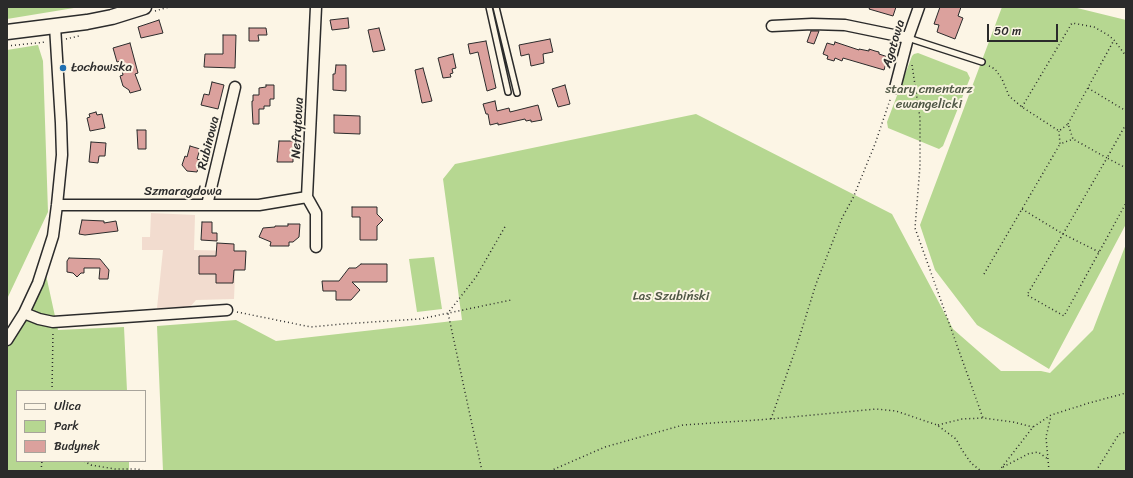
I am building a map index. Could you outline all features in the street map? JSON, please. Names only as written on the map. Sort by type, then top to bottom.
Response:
[{"type":"main road","points":[[7,32],[100,19],[144,7]]},
{"type":"street","name":"Nefrytowa","points":[[316,7],[307,197],[316,213],[316,247]]},
{"type":"street","name":"Agatowa","points":[[894,88],[908,38],[919,7]]},
{"type":"street","points":[[772,26],[812,24],[845,25],[908,38]]},
{"type":"street","points":[[7,340],[24,313],[38,283],[53,236],[61,172],[62,144],[55,26]]},
{"type":"street","name":"Rubinowa","points":[[207,205],[235,87]]},
{"type":"street","name":"Szmaragdowa","points":[[57,205],[260,205],[307,197]]},
{"type":"street","points":[[24,313],[39,320],[53,322],[227,310]]},
{"type":"lane","points":[[489,7],[508,92]]},
{"type":"lane","points":[[496,7],[517,93]]},
{"type":"lane","points":[[908,38],[982,62]]},
{"type":"path","points":[[1022,107],[1072,22],[1094,27],[1108,35],[1114,40],[1126,56]]},
{"type":"path","points":[[1059,131],[1068,124],[1114,40]]},
{"type":"path","points":[[982,62],[995,69],[1002,79],[1009,96],[1022,107],[1059,131]]},
{"type":"path","points":[[912,65],[920,118],[920,166],[915,228],[970,377],[983,418]]},
{"type":"path","points":[[771,419],[796,348],[816,284],[842,218],[853,198],[875,144],[894,88]]},
{"type":"path","points":[[1088,88],[1126,111]]},
{"type":"path","points":[[1068,124],[1073,139],[1126,168]]},
{"type":"path","points":[[1126,124],[1027,295],[1064,316],[1126,203]]},
{"type":"path","points":[[984,274],[1060,144],[1059,131]]},
{"type":"path","points":[[1060,144],[1073,139]]},
{"type":"path","points":[[1022,209],[1063,234],[1099,252]]},
{"type":"path","points":[[448,313],[476,277],[506,225]]},
{"type":"path","points":[[227,310],[311,327],[420,319],[511,300]]},
{"type":"path","points":[[448,313],[482,471]]},
{"type":"path","points":[[52,390],[53,322]]},
{"type":"path","points":[[1003,468],[1033,426],[1051,415],[1089,402],[1126,393]]},
{"type":"path","points":[[550,471],[605,447],[684,425],[771,419],[876,409],[896,411],[937,425],[956,439],[971,463],[982,471]]},
{"type":"path","points":[[1049,471],[1046,437],[1051,415]]},
{"type":"path","points":[[937,425],[983,418],[1033,426]]},
{"type":"path","points":[[1096,471],[1119,434],[1126,432]]},
{"type":"path","points":[[999,471],[1028,454],[1038,452],[1048,459]]},
{"type":"path","points":[[86,462],[92,466],[115,469],[138,469],[144,471]]},
{"type":"shaded area","points":[[151,213],[195,215],[194,250],[236,251],[234,299],[196,300],[190,307],[157,308],[163,250],[142,250],[142,237],[150,237]]},
{"type":"green space","points":[[7,7],[80,7],[7,19]]},
{"type":"green space","points":[[1002,7],[1073,7],[1126,20],[1126,224],[1049,369],[977,325],[935,270],[920,225]]},
{"type":"green space","points":[[38,45],[43,61],[48,212],[7,299],[7,50]]},
{"type":"green space","name":"stary cmentarz ewangelicki","points":[[918,53],[967,72],[970,78],[943,146],[939,149],[888,128],[887,122],[912,56]]},
{"type":"green space","name":"Las Szubiński","points":[[696,114],[892,214],[953,329],[1001,371],[1041,371],[1050,373],[1093,330],[1126,244],[1126,471],[163,471],[157,326],[236,320],[276,341],[462,320],[443,179],[455,164]]},
{"type":"green space","points":[[434,257],[442,309],[417,312],[409,259]]},
{"type":"green space","points":[[46,275],[58,330],[124,327],[127,390],[16,390],[16,462],[129,462],[129,471],[7,471],[7,340]]},
{"type":"building","points":[[870,7],[896,7],[893,16],[869,9]]},
{"type":"building","points":[[940,7],[961,7],[958,16],[963,18],[955,39],[937,32],[939,25],[934,24]]},
{"type":"building","points":[[348,18],[349,28],[332,30],[330,20]]},
{"type":"building","points":[[159,20],[163,33],[141,38],[138,27]]},
{"type":"building","points":[[249,28],[266,28],[267,35],[258,35],[259,41],[249,41]]},
{"type":"building","points":[[379,28],[385,50],[373,52],[368,30]]},
{"type":"building","points":[[811,31],[819,31],[814,44],[807,42]]},
{"type":"building","points":[[223,35],[236,35],[235,68],[204,67],[205,54],[223,54]]},
{"type":"building","points":[[550,39],[553,52],[543,54],[544,63],[531,66],[529,54],[521,56],[519,45]]},
{"type":"building","points":[[486,41],[496,88],[487,91],[478,52],[470,54],[468,44]]},
{"type":"building","points":[[835,42],[859,50],[869,51],[869,49],[888,57],[884,70],[843,58],[842,61],[835,58],[834,61],[827,59],[828,56],[823,54],[827,43],[834,45]]},
{"type":"building","points":[[130,43],[138,73],[135,74],[141,90],[130,93],[129,90],[123,86],[120,76],[123,75],[120,61],[117,62],[113,48]]},
{"type":"building","points":[[453,54],[456,68],[452,69],[453,73],[450,74],[451,77],[443,78],[438,58]]},
{"type":"building","points":[[336,65],[346,65],[346,91],[333,90],[333,74],[335,74]]},
{"type":"building","points":[[423,68],[432,101],[422,103],[415,70]]},
{"type":"building","points":[[212,82],[224,85],[218,109],[201,105],[204,94],[209,95]]},
{"type":"building","points":[[266,85],[274,85],[274,99],[270,99],[270,106],[264,106],[264,109],[259,109],[259,124],[253,124],[253,95],[259,95],[259,88],[266,87]]},
{"type":"building","points":[[565,85],[570,104],[558,107],[552,89]]},
{"type":"building","points":[[495,101],[497,111],[509,108],[510,112],[538,105],[542,120],[531,122],[531,120],[526,121],[525,119],[498,125],[498,123],[490,125],[488,114],[486,114],[483,104]]},
{"type":"building","points":[[96,112],[97,115],[102,114],[105,128],[90,131],[87,118],[90,117],[89,114]]},
{"type":"building","points":[[334,115],[360,116],[360,134],[334,133]]},
{"type":"building","points":[[137,130],[146,130],[146,149],[138,149]]},
{"type":"building","points":[[279,141],[295,141],[295,155],[293,155],[293,162],[277,162]]},
{"type":"building","points":[[91,142],[106,143],[105,156],[99,156],[98,163],[89,162]]},
{"type":"building","points":[[190,146],[200,149],[197,159],[200,160],[197,172],[187,171],[182,165],[185,156],[187,157]]},
{"type":"building","points":[[352,207],[377,207],[377,214],[383,220],[377,226],[377,240],[360,240],[360,217],[352,217]]},
{"type":"building","points":[[82,220],[104,221],[104,223],[116,221],[118,231],[85,235],[79,234]]},
{"type":"building","points":[[202,222],[212,222],[212,233],[217,233],[217,241],[201,240]]},
{"type":"building","points":[[288,224],[300,224],[299,237],[293,242],[289,242],[289,246],[270,246],[271,242],[259,237],[263,228],[288,226]]},
{"type":"building","points":[[217,243],[234,244],[234,251],[246,251],[245,270],[234,270],[233,283],[216,283],[216,274],[199,274],[199,256],[216,256]]},
{"type":"building","points":[[69,258],[100,259],[109,270],[108,279],[99,279],[100,268],[84,268],[84,273],[81,273],[77,277],[73,273],[67,272],[67,261]]},
{"type":"building","points":[[361,264],[387,264],[387,282],[352,282],[360,290],[351,300],[336,300],[336,291],[323,291],[322,281],[339,281],[349,268],[356,268]]},
{"type":"place","name":"Łochowska","points":[[63,68]]}]
